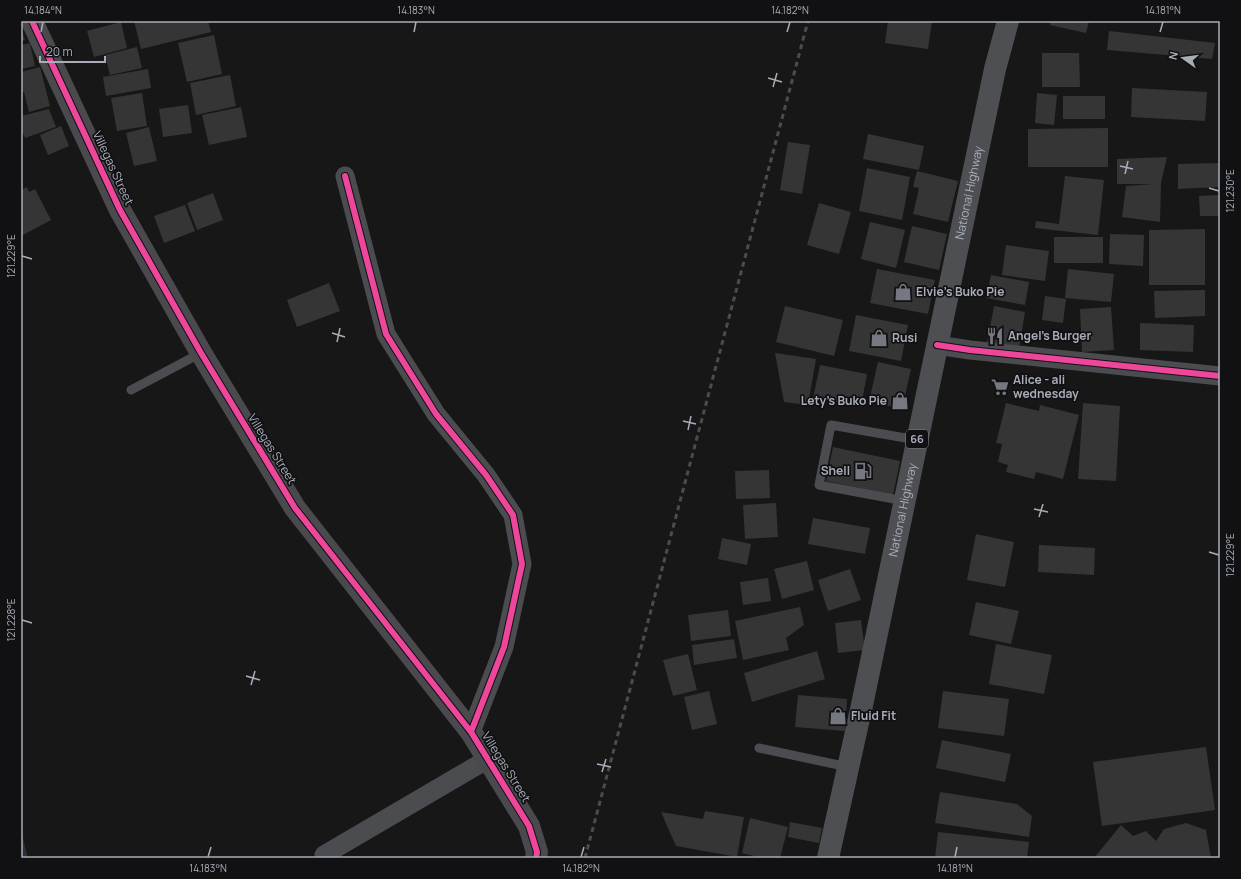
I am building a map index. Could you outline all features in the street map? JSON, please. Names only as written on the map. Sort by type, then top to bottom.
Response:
[{"type":"main road","name":"National Highway","points":[[828,858],[905,501],[995,69],[1008,21]]},
{"type":"street","name":"Villegas Street","points":[[32,21],[120,210],[201,353],[295,508],[471,732],[529,826],[537,852],[536,858]]},
{"type":"street","points":[[345,176],[386,334],[436,414],[486,475],[513,514],[522,564],[504,647],[471,732]]},
{"type":"street","points":[[937,345],[970,350],[1220,376]]},
{"type":"street","points":[[324,854],[488,759]]},
{"type":"lane","points":[[131,390],[201,353]]},
{"type":"lane","points":[[905,501],[819,485],[831,425],[917,440]]},
{"type":"lane","points":[[759,748],[848,767]]},
{"type":"shaded area","points":[[21,831],[28,858],[21,858]]},
{"type":"building","points":[[134,21],[208,21],[211,32],[141,49]]},
{"type":"building","points":[[888,21],[932,21],[928,49],[885,43]]},
{"type":"building","points":[[1050,21],[1089,21],[1086,33],[1050,25]]},
{"type":"building","points":[[121,22],[127,48],[94,57],[87,31]]},
{"type":"building","points":[[21,28],[25,40],[21,41]]},
{"type":"building","points":[[1109,31],[1215,43],[1212,59],[1107,50]]},
{"type":"building","points":[[214,35],[222,74],[187,82],[178,43]]},
{"type":"building","points":[[30,43],[35,66],[21,69],[21,45]]},
{"type":"building","points":[[137,47],[142,68],[110,75],[105,55]]},
{"type":"building","points":[[1042,53],[1079,53],[1080,87],[1042,87]]},
{"type":"building","points":[[40,67],[50,106],[29,112],[24,92],[21,93],[21,72]]},
{"type":"building","points":[[148,69],[151,88],[106,96],[103,77]]},
{"type":"building","points":[[230,75],[236,106],[196,115],[190,83]]},
{"type":"building","points":[[1132,88],[1207,92],[1205,121],[1131,117]]},
{"type":"building","points":[[142,93],[147,126],[117,131],[111,98]]},
{"type":"building","points":[[1037,93],[1057,95],[1054,125],[1035,123]]},
{"type":"building","points":[[1063,96],[1105,96],[1105,119],[1063,119]]},
{"type":"building","points":[[188,105],[192,133],[163,137],[159,109]]},
{"type":"building","points":[[241,107],[247,137],[209,145],[202,115]]},
{"type":"building","points":[[49,109],[56,127],[25,138],[21,129],[21,116]]},
{"type":"building","points":[[61,126],[69,146],[48,155],[40,135]]},
{"type":"building","points":[[149,127],[157,161],[134,166],[126,133]]},
{"type":"building","points":[[1108,128],[1108,167],[1028,167],[1028,129]]},
{"type":"building","points":[[868,134],[924,146],[919,170],[863,159]]},
{"type":"building","points":[[788,142],[810,145],[802,194],[780,190]]},
{"type":"building","points":[[1167,157],[1161,183],[1160,222],[1122,217],[1126,186],[1153,184],[1117,184],[1117,159]]},
{"type":"building","points":[[1220,163],[1220,187],[1178,189],[1178,164]]},
{"type":"building","points":[[867,168],[910,177],[902,220],[859,211]]},
{"type":"building","points":[[917,171],[958,181],[948,222],[913,214],[919,188],[913,187]]},
{"type":"building","points":[[1065,176],[1104,180],[1098,235],[1035,228],[1036,221],[1059,224]]},
{"type":"building","points":[[27,187],[29,192],[35,189],[51,220],[21,236],[21,190]]},
{"type":"building","points":[[213,193],[223,220],[197,230],[187,203]]},
{"type":"building","points":[[1220,195],[1220,216],[1200,216],[1199,196]]},
{"type":"building","points":[[819,203],[851,212],[839,254],[807,245]]},
{"type":"building","points":[[185,205],[195,231],[164,243],[154,216]]},
{"type":"building","points":[[870,222],[905,230],[896,268],[861,259]]},
{"type":"building","points":[[912,226],[947,234],[939,270],[904,262]]},
{"type":"building","points":[[1205,229],[1205,285],[1149,285],[1149,230]]},
{"type":"building","points":[[1110,234],[1144,235],[1143,266],[1109,264]]},
{"type":"building","points":[[1054,237],[1103,237],[1103,263],[1054,263]]},
{"type":"building","points":[[1006,245],[1049,251],[1045,281],[1002,275]]},
{"type":"building","name":"Elvie's Buko Pie","points":[[877,269],[935,280],[928,314],[870,303]]},
{"type":"building","points":[[1068,269],[1114,274],[1111,302],[1065,298]]},
{"type":"building","points":[[991,275],[1029,282],[1025,305],[986,298]]},
{"type":"building","points":[[329,283],[340,311],[297,327],[287,300]]},
{"type":"building","points":[[1205,290],[1205,316],[1155,318],[1154,291]]},
{"type":"building","points":[[1045,296],[1066,299],[1063,323],[1042,320]]},
{"type":"building","points":[[785,306],[843,320],[834,356],[776,342]]},
{"type":"building","points":[[994,306],[1025,312],[1019,349],[987,343]]},
{"type":"building","points":[[1111,307],[1114,350],[1082,352],[1080,309]]},
{"type":"building","name":"Rusi","points":[[856,315],[908,325],[901,361],[849,351]]},
{"type":"building","points":[[1140,323],[1194,325],[1193,352],[1140,350]]},
{"type":"building","points":[[775,353],[816,359],[808,405],[784,402]]},
{"type":"building","points":[[878,362],[911,369],[902,409],[869,401]]},
{"type":"building","points":[[820,365],[867,374],[861,407],[813,398]]},
{"type":"building","points":[[1006,403],[1039,411],[1040,405],[1079,415],[1063,479],[1036,472],[1034,479],[1006,472],[1008,465],[998,462],[1002,444],[996,443]]},
{"type":"building","points":[[1083,403],[1120,406],[1116,481],[1078,479]]},
{"type":"building","name":"Shell","points":[[833,447],[900,461],[893,495],[826,481]]},
{"type":"building","points":[[769,470],[770,498],[736,499],[735,471]]},
{"type":"building","points":[[776,503],[778,537],[745,539],[743,505]]},
{"type":"building","points":[[813,518],[870,528],[865,554],[808,544]]},
{"type":"building","points":[[976,534],[1014,542],[1005,587],[967,580]]},
{"type":"building","points":[[722,538],[751,544],[747,565],[718,559]]},
{"type":"building","points":[[1039,545],[1095,548],[1094,575],[1038,572]]},
{"type":"building","points":[[807,561],[814,590],[782,599],[774,569]]},
{"type":"building","points":[[850,569],[861,600],[828,611],[818,580]]},
{"type":"building","points":[[768,578],[771,601],[743,605],[740,582]]},
{"type":"building","points":[[976,602],[1019,611],[1011,644],[969,635]]},
{"type":"building","points":[[800,607],[804,625],[786,638],[789,650],[743,660],[735,621]]},
{"type":"building","points":[[728,610],[731,636],[691,641],[688,615]]},
{"type":"building","points":[[861,620],[865,650],[838,653],[835,623]]},
{"type":"building","points":[[734,639],[737,658],[694,665],[692,645]]},
{"type":"building","points":[[996,644],[1052,655],[1044,694],[989,684]]},
{"type":"building","points":[[817,651],[825,679],[752,702],[744,673]]},
{"type":"building","points":[[688,654],[697,690],[673,696],[663,660]]},
{"type":"building","points":[[709,691],[717,724],[692,730],[684,697]]},
{"type":"building","points":[[943,691],[1009,699],[1004,736],[938,728]]},
{"type":"building","points":[[798,695],[847,699],[845,731],[795,727]]},
{"type":"building","points":[[942,740],[1011,754],[1005,782],[936,768]]},
{"type":"building","points":[[1206,747],[1215,810],[1102,826],[1093,762]]},
{"type":"building","points":[[940,792],[1017,804],[1032,816],[1029,837],[935,823]]},
{"type":"building","points":[[705,811],[744,817],[737,857],[676,846],[661,812],[703,819]]},
{"type":"building","points":[[750,818],[788,827],[780,858],[762,858],[742,853]]},
{"type":"building","points":[[790,822],[822,828],[819,843],[788,837]]},
{"type":"building","points":[[1186,823],[1206,830],[1211,858],[1094,858],[1121,825],[1133,836],[1146,831],[1156,841],[1164,829]]},
{"type":"building","points":[[938,832],[1029,842],[1027,858],[935,858]]},
{"type":"railway","points":[[585,858],[808,21]]},
{"type":"cycle path","points":[[32,21],[120,210],[201,353],[295,508],[471,732],[529,826],[537,852],[536,858]]},
{"type":"cycle path","points":[[345,176],[386,334],[436,414],[486,475],[513,515],[522,564],[504,647],[471,732]]},
{"type":"cycle path","points":[[937,345],[970,350],[1220,376]]},
{"type":"place","name":"Elvie's Buko Pie","points":[[903,292]]},
{"type":"place","name":"Angel's Burger","points":[[995,336]]},
{"type":"place","name":"Rusi","points":[[879,338]]},
{"type":"place","name":"Alice - ali wednesday","points":[[1000,387]]},
{"type":"place","name":"Lety's Buko Pie","points":[[900,401]]},
{"type":"place","name":"Shell","points":[[863,471]]},
{"type":"place","name":"Fluid Fit","points":[[838,716]]}]
